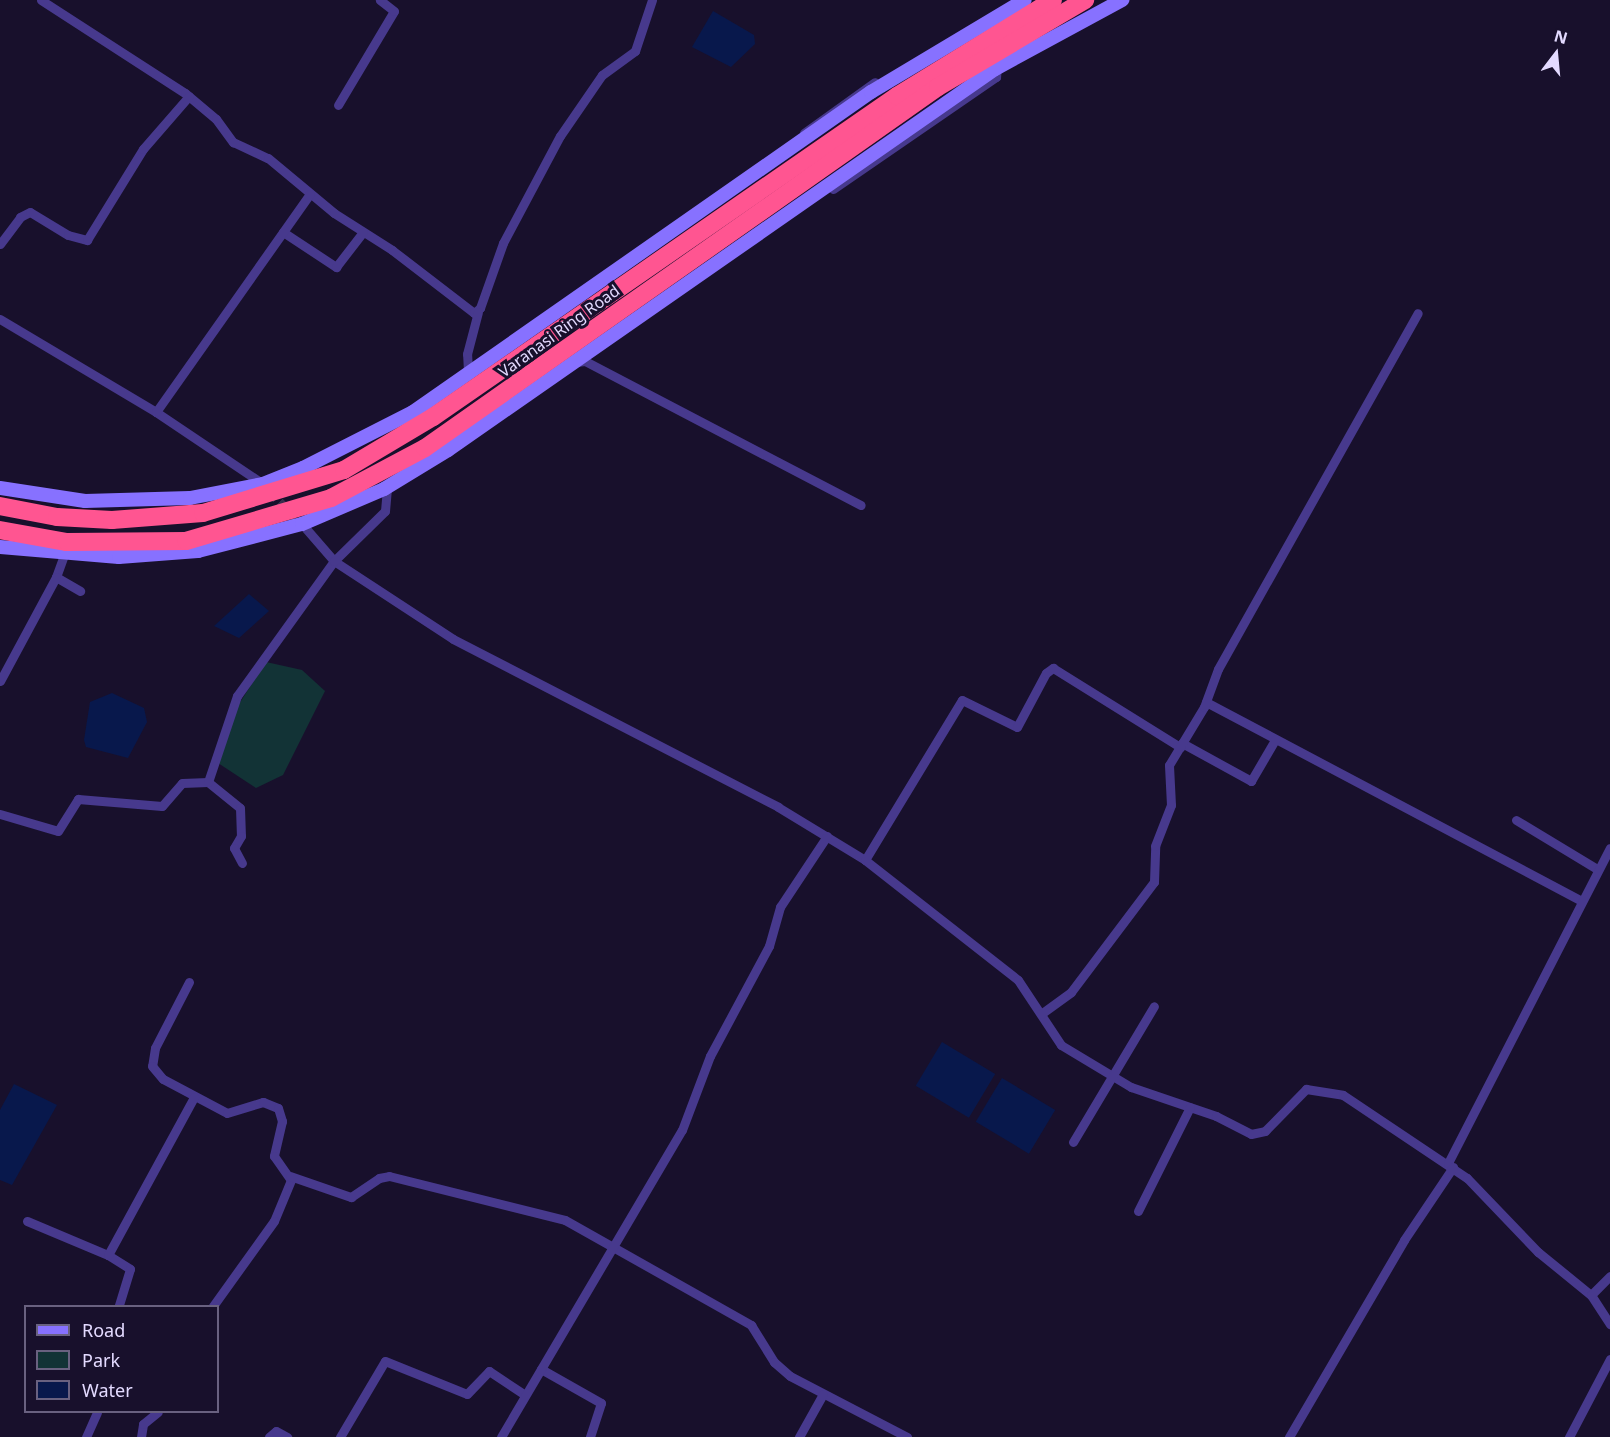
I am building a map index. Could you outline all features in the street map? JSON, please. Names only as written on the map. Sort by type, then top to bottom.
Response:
[{"type":"highway","points":[[0,506],[57,517],[112,520],[204,513],[344,470],[433,417],[907,90],[1053,0]]},
{"type":"highway","name":"Varanasi Ring Road","points":[[0,544],[186,541],[331,498],[425,448],[938,87],[1085,0]]},
{"type":"street","points":[[41,0],[189,96],[216,119],[233,142],[268,158],[310,194],[392,250],[432,285],[478,312]]},
{"type":"street","points":[[338,105],[394,11],[380,0]]},
{"type":"street","points":[[468,371],[467,354],[491,268],[538,176],[589,91],[640,44],[652,0]]},
{"type":"street","points":[[0,488],[85,501],[190,498],[263,484],[303,468],[413,412],[468,371],[788,150],[931,56],[1024,0]]},
{"type":"street","points":[[0,544],[64,555],[119,557],[198,551],[302,524],[387,487],[576,362],[781,216],[998,68],[1122,0]]},
{"type":"street","points":[[0,244],[20,217],[30,212],[68,235],[87,240],[143,149],[189,96]]},
{"type":"street","points":[[156,412],[310,194]]},
{"type":"street","points":[[283,232],[336,267],[363,232]]},
{"type":"street","points":[[1041,1014],[1071,992],[1154,882],[1155,846],[1171,805],[1167,772],[1206,702],[1218,669],[1418,313]]},
{"type":"street","points":[[0,319],[156,412],[263,484]]},
{"type":"street","points":[[576,362],[585,361],[861,505]]},
{"type":"street","points":[[207,782],[237,696],[334,561],[385,511],[387,487]]},
{"type":"street","points":[[302,524],[334,561],[453,639],[827,836],[864,860],[1018,980],[1061,1045],[1146,1095],[1190,1107],[1258,1134],[1296,1095],[1318,1087],[1332,1090],[1450,1165],[1538,1252],[1591,1295],[1610,1324]]},
{"type":"street","points":[[0,681],[56,576],[64,555]]},
{"type":"street","points":[[56,576],[80,591]]},
{"type":"street","points":[[864,860],[959,702],[966,700],[1017,727],[1049,669],[1057,669],[1181,745],[1251,781],[1275,740]]},
{"type":"street","points":[[1206,702],[1580,900]]},
{"type":"street","points":[[0,814],[58,831],[78,799],[162,806],[182,783],[207,782],[240,808],[241,836],[234,848],[242,863]]},
{"type":"street","points":[[1516,820],[1597,869]]},
{"type":"street","points":[[501,1437],[682,1130],[710,1056],[769,946],[780,907],[827,836]]},
{"type":"street","points":[[1289,1437],[1450,1165],[1548,973],[1580,900],[1610,848]]},
{"type":"street","points":[[189,982],[152,1059],[156,1073],[194,1097],[227,1113],[263,1102],[278,1108],[282,1121],[274,1156],[290,1176],[345,1197],[389,1176],[475,1195],[565,1220],[610,1249],[751,1325],[782,1370],[907,1437]]},
{"type":"street","points":[[1073,1142],[1154,1006]]},
{"type":"street","points":[[108,1255],[194,1097]]},
{"type":"street","points":[[1138,1211],[1190,1107]]},
{"type":"street","points":[[214,1305],[274,1221],[290,1176]]},
{"type":"street","points":[[27,1221],[108,1255],[131,1274],[119,1305]]},
{"type":"street","points":[[1591,1295],[1610,1276]]},
{"type":"street","points":[[1569,1437],[1610,1359]]},
{"type":"street","points":[[340,1437],[385,1361],[470,1394],[484,1371],[489,1371],[525,1395]]},
{"type":"street","points":[[541,1369],[601,1403],[590,1437]]},
{"type":"street","points":[[799,1437],[823,1394]]},
{"type":"street","points":[[86,1437],[97,1413]]},
{"type":"street","points":[[141,1437],[143,1424],[157,1413]]},
{"type":"street","points":[[269,1437],[276,1431],[287,1437]]},
{"type":"green space","points":[[266,662],[302,670],[325,691],[283,775],[256,788],[218,763],[228,721]]},
{"type":"water","points":[[713,11],[754,35],[755,44],[731,67],[692,47]]},
{"type":"water","points":[[249,594],[269,611],[239,638],[214,626]]},
{"type":"water","points":[[112,693],[144,708],[147,722],[128,758],[86,747],[84,740],[90,702]]},
{"type":"water","points":[[942,1042],[995,1074],[969,1118],[916,1086]]},
{"type":"water","points":[[1002,1078],[1055,1110],[1029,1154],[976,1122]]},
{"type":"water","points":[[14,1084],[57,1105],[12,1185],[0,1180],[0,1110]]},
{"type":"tunnel","points":[[270,492],[302,524]]}]
